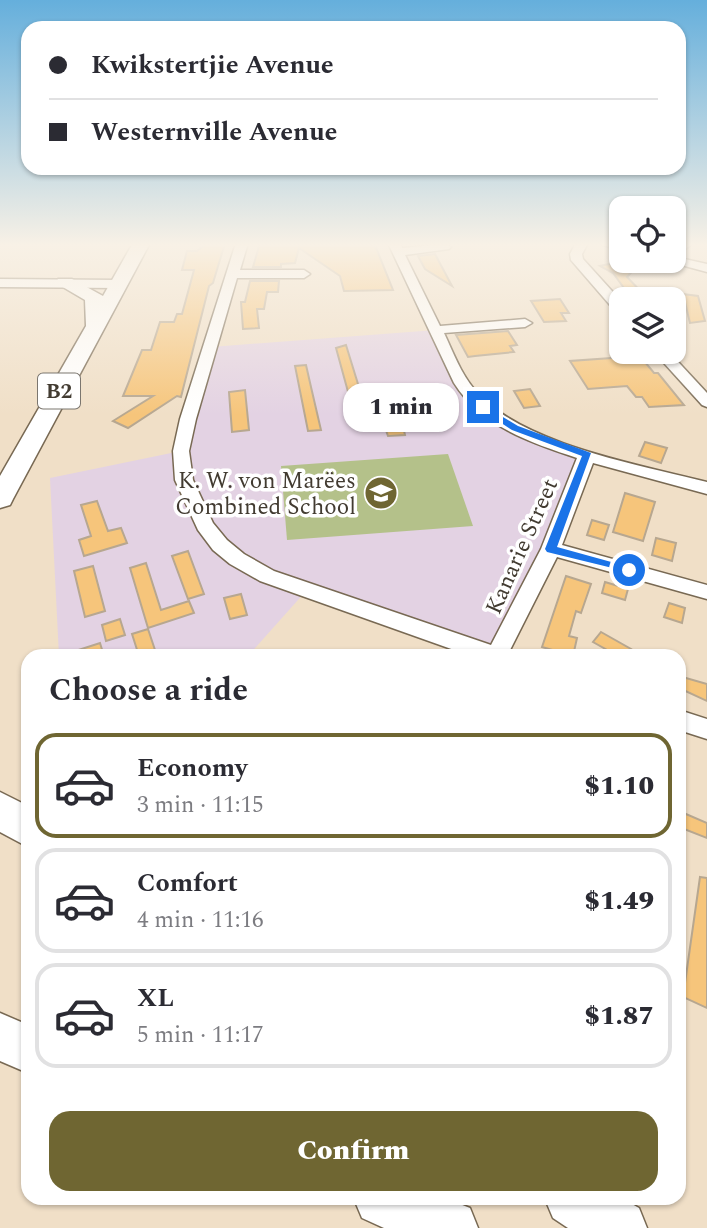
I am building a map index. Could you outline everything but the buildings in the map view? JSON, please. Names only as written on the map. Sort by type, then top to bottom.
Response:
[{"type":"highway","points":[[95,324],[96,300]]},
{"type":"highway","name":"B2","points":[[0,499],[109,300]]},
{"type":"highway","points":[[0,810],[21,824]]},
{"type":"highway","points":[[0,1037],[21,1046]]},
{"type":"highway","points":[[395,1205],[450,1228]]},
{"type":"highway","points":[[582,1205],[619,1228]]},
{"type":"street","points":[[225,300],[188,419],[181,451],[184,480],[205,526],[229,552],[267,576],[476,649]]},
{"type":"street","points":[[422,300],[462,384],[483,407],[515,428],[587,455],[707,488]]},
{"type":"street","points":[[436,330],[525,323]]},
{"type":"street","points":[[672,364],[707,402]]},
{"type":"street","name":"Kanarie Street","points":[[500,649],[551,549],[587,455]]},
{"type":"street","points":[[551,549],[707,592]]},
{"type":"street","points":[[686,722],[707,729]]},
{"type":"shaded area","name":"K. W. von Marëes Combined School","points":[[436,330],[462,384],[496,417],[587,455],[551,549],[500,649],[476,649],[306,591],[254,649],[59,649],[50,478],[181,451],[211,347]]},
{"type":"green space","points":[[448,454],[473,526],[287,540],[281,466]]},
{"type":"place","name":"K. W. von Marëes Combined School","points":[[381,493]]},
{"type":"route","points":[[483,407],[515,428],[587,455],[551,549],[629,570]]}]
